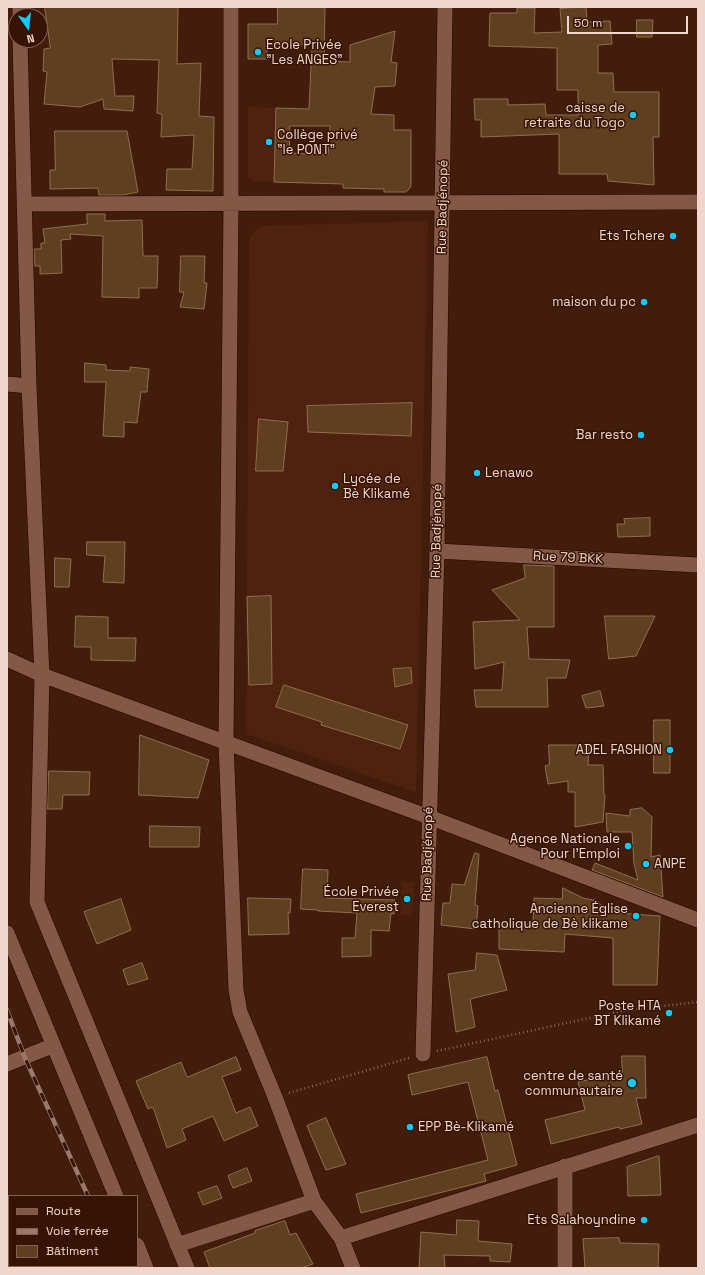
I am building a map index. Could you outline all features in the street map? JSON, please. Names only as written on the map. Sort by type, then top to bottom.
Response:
[{"type":"street","points":[[230,7],[231,202],[226,743],[236,990],[240,1012],[275,1097],[314,1201],[341,1238],[353,1268]]},
{"type":"street","name":"Rue Badjénopé","points":[[423,1054],[437,551],[445,7]]},
{"type":"street","points":[[20,48],[29,386],[42,675],[38,902],[187,1268]]},
{"type":"street","points":[[24,204],[231,202],[698,202]]},
{"type":"street","points":[[7,384],[29,386]]},
{"type":"street","name":"Rue 79 BKK","points":[[437,551],[698,565]]},
{"type":"street","points":[[7,659],[42,675],[429,817],[698,920]]},
{"type":"street","points":[[7,933],[52,1046],[116,1195]]},
{"type":"street","points":[[7,1064],[52,1046]]},
{"type":"street","points":[[341,1238],[698,1125]]},
{"type":"street","points":[[565,1166],[566,1268]]},
{"type":"street","points":[[177,1245],[314,1201]]},
{"type":"street","points":[[138,1248],[146,1268]]},
{"type":"path","points":[[275,1097],[423,1054],[622,1010],[698,1002]]},
{"type":"shaded area","name":"Collège privé \"le PONT\"","points":[[248,107],[290,108],[289,182],[253,181],[248,176]]},
{"type":"shaded area","name":"Lycée de Bè Klikamé","points":[[428,221],[416,792],[246,734],[249,237],[260,226]]},
{"type":"shaded area","name":"École Privée Everest","points":[[402,882],[414,883],[412,916],[400,915]]},
{"type":"building","points":[[178,7],[177,64],[201,63],[199,116],[214,117],[213,191],[166,190],[167,169],[192,169],[194,135],[161,137],[162,114],[157,113],[159,60],[112,59],[115,96],[134,96],[133,111],[104,109],[103,99],[80,107],[44,104],[47,72],[43,71],[44,49],[50,48],[48,8],[45,8]]},
{"type":"building","points":[[278,7],[325,7],[324,61],[350,62],[350,45],[395,31],[391,62],[397,63],[395,86],[375,87],[371,114],[394,115],[394,130],[411,130],[411,184],[410,188],[406,192],[384,192],[384,189],[343,188],[343,184],[274,182],[276,108],[309,109],[312,45],[267,44],[267,59],[248,59],[248,24],[277,24]],"holes":[[[290,126],[330,126],[328,155],[290,153]]]},
{"type":"building","points":[[586,7],[587,22],[610,21],[612,44],[598,45],[598,73],[613,73],[614,92],[659,92],[659,137],[653,137],[654,185],[608,181],[607,174],[559,174],[559,134],[481,137],[481,120],[475,120],[474,99],[508,99],[508,105],[545,104],[546,115],[578,115],[578,90],[557,90],[557,48],[489,46],[490,13],[517,13],[517,8],[535,8],[534,33],[562,32],[560,9]]},
{"type":"building","points":[[637,20],[653,20],[652,37],[637,37]]},
{"type":"building","points":[[55,131],[127,131],[138,192],[123,195],[99,195],[98,188],[50,189],[50,170],[55,170]]},
{"type":"building","points":[[87,214],[105,214],[105,221],[142,220],[143,256],[158,256],[157,288],[139,288],[139,298],[102,297],[103,236],[70,234],[71,239],[61,240],[62,273],[40,274],[40,266],[35,266],[34,249],[41,249],[41,243],[45,243],[43,229],[87,224]]},
{"type":"building","points":[[181,256],[205,256],[204,283],[207,283],[204,309],[180,307],[184,292],[180,292]]},
{"type":"building","points":[[85,363],[106,365],[106,370],[130,371],[130,367],[149,369],[147,392],[141,392],[137,423],[124,422],[124,437],[103,436],[106,382],[85,382]]},
{"type":"building","points":[[412,403],[411,436],[308,432],[307,406]]},
{"type":"building","points":[[259,419],[288,422],[283,471],[256,471]]},
{"type":"building","points":[[650,518],[650,536],[618,537],[617,524],[625,524],[624,519]]},
{"type":"building","points":[[87,542],[125,542],[124,583],[103,582],[105,556],[87,555]]},
{"type":"building","points":[[55,558],[71,559],[69,587],[55,587]]},
{"type":"building","points":[[524,565],[554,566],[554,627],[527,627],[529,659],[570,660],[566,678],[547,678],[548,707],[476,707],[474,690],[502,690],[504,662],[475,669],[473,622],[520,620],[492,590],[525,578]]},
{"type":"building","points":[[271,596],[272,684],[249,685],[247,597]]},
{"type":"building","points":[[76,616],[108,617],[108,638],[136,638],[135,661],[91,660],[91,647],[75,647]]},
{"type":"building","points":[[605,616],[655,616],[636,656],[609,659]]},
{"type":"building","points":[[411,668],[412,683],[395,687],[393,669]]},
{"type":"building","points":[[284,685],[408,725],[400,749],[321,725],[322,722],[276,707]]},
{"type":"building","points":[[600,691],[604,706],[586,708],[582,696]]},
{"type":"building","points":[[654,720],[670,720],[670,773],[654,773]]},
{"type":"building","points":[[140,735],[209,760],[198,798],[139,795]]},
{"type":"building","points":[[549,745],[589,745],[588,765],[603,765],[605,795],[603,822],[575,827],[575,792],[568,792],[568,781],[548,784],[545,766],[549,765]]},
{"type":"building","points":[[49,771],[90,772],[89,795],[63,795],[62,809],[48,809]]},
{"type":"building","points":[[642,808],[652,817],[651,857],[660,855],[663,897],[592,870],[595,863],[638,880],[634,864],[632,832],[607,832],[606,813],[630,816],[630,810]]},
{"type":"building","points":[[150,826],[200,827],[199,847],[150,847]]},
{"type":"building","points":[[475,853],[479,854],[475,905],[478,906],[476,929],[441,925],[443,903],[450,903],[452,884],[464,885]]},
{"type":"building","points":[[303,869],[328,870],[327,898],[395,900],[394,914],[391,913],[389,931],[371,930],[371,956],[342,957],[342,938],[355,938],[357,913],[301,909]]},
{"type":"building","points":[[563,888],[583,898],[598,901],[605,912],[660,916],[657,985],[613,985],[613,938],[565,934],[564,952],[499,949],[499,925],[533,924],[534,898],[562,899]]},
{"type":"building","points":[[248,898],[291,899],[290,913],[288,913],[289,934],[249,935]]},
{"type":"building","points":[[121,899],[131,930],[97,944],[84,912]]},
{"type":"building","points":[[477,953],[497,955],[507,990],[470,999],[475,1027],[456,1032],[448,974],[475,970]]},
{"type":"building","points":[[142,963],[148,979],[128,985],[123,970]]},
{"type":"building","points":[[622,1056],[645,1056],[646,1098],[636,1098],[642,1124],[620,1129],[619,1127],[551,1144],[545,1120],[585,1110],[578,1082],[622,1072]]},
{"type":"building","points":[[236,1057],[241,1070],[222,1077],[236,1113],[250,1107],[258,1126],[224,1141],[213,1116],[182,1129],[186,1140],[167,1148],[153,1107],[148,1109],[136,1081],[181,1062],[187,1077]]},
{"type":"building","points":[[487,1057],[495,1091],[498,1090],[517,1165],[484,1174],[486,1181],[361,1213],[356,1194],[488,1160],[468,1082],[412,1095],[408,1075]]},
{"type":"building","points":[[326,1118],[346,1164],[326,1170],[307,1126]]},
{"type":"building","points":[[659,1156],[661,1195],[628,1196],[627,1167]]},
{"type":"building","points":[[247,1168],[252,1181],[233,1188],[228,1176]]},
{"type":"building","points":[[217,1186],[222,1198],[203,1205],[198,1193]]},
{"type":"building","points":[[457,1220],[479,1221],[478,1241],[512,1244],[510,1262],[490,1261],[490,1256],[444,1255],[445,1268],[419,1268],[421,1232],[456,1235]]},
{"type":"building","points":[[285,1221],[290,1235],[296,1233],[313,1264],[301,1268],[210,1268],[204,1252],[255,1233],[255,1231]]},
{"type":"building","points":[[619,1238],[620,1243],[659,1244],[658,1268],[585,1268],[583,1239]]},
{"type":"railway","points":[[7,1010],[25,1058],[88,1195]]},
{"type":"place","name":"Ecole Privée \"Les ANGES\"","points":[[258,52]]},
{"type":"place","name":"caisse de retraite du Togo","points":[[633,115]]},
{"type":"place","name":"Collège privé \"le PONT\"","points":[[269,142]]},
{"type":"place","name":"Ets Tchere","points":[[673,236]]},
{"type":"place","name":"maison du pc","points":[[644,302]]},
{"type":"place","name":"Bar resto","points":[[641,435]]},
{"type":"place","name":"Lenawo","points":[[477,473]]},
{"type":"place","name":"Lycée de Bè Klikamé","points":[[335,486]]},
{"type":"place","name":"ADEL FASHION","points":[[670,750]]},
{"type":"place","name":"Agence Nationale Pour l'Emploi","points":[[628,846]]},
{"type":"place","name":"ANPE","points":[[646,864]]},
{"type":"place","name":"École Privée Everest","points":[[407,899]]},
{"type":"place","name":"Ancienne Église catholique de Bè klikame","points":[[636,916]]},
{"type":"place","name":"Poste HTA BT Klikamé","points":[[669,1013]]},
{"type":"place","name":"centre de santé communautaire","points":[[632,1083]]},
{"type":"place","name":"EPP Bè-Klikamé","points":[[410,1127]]},
{"type":"place","name":"Ets Salahoyndine","points":[[644,1220]]}]
